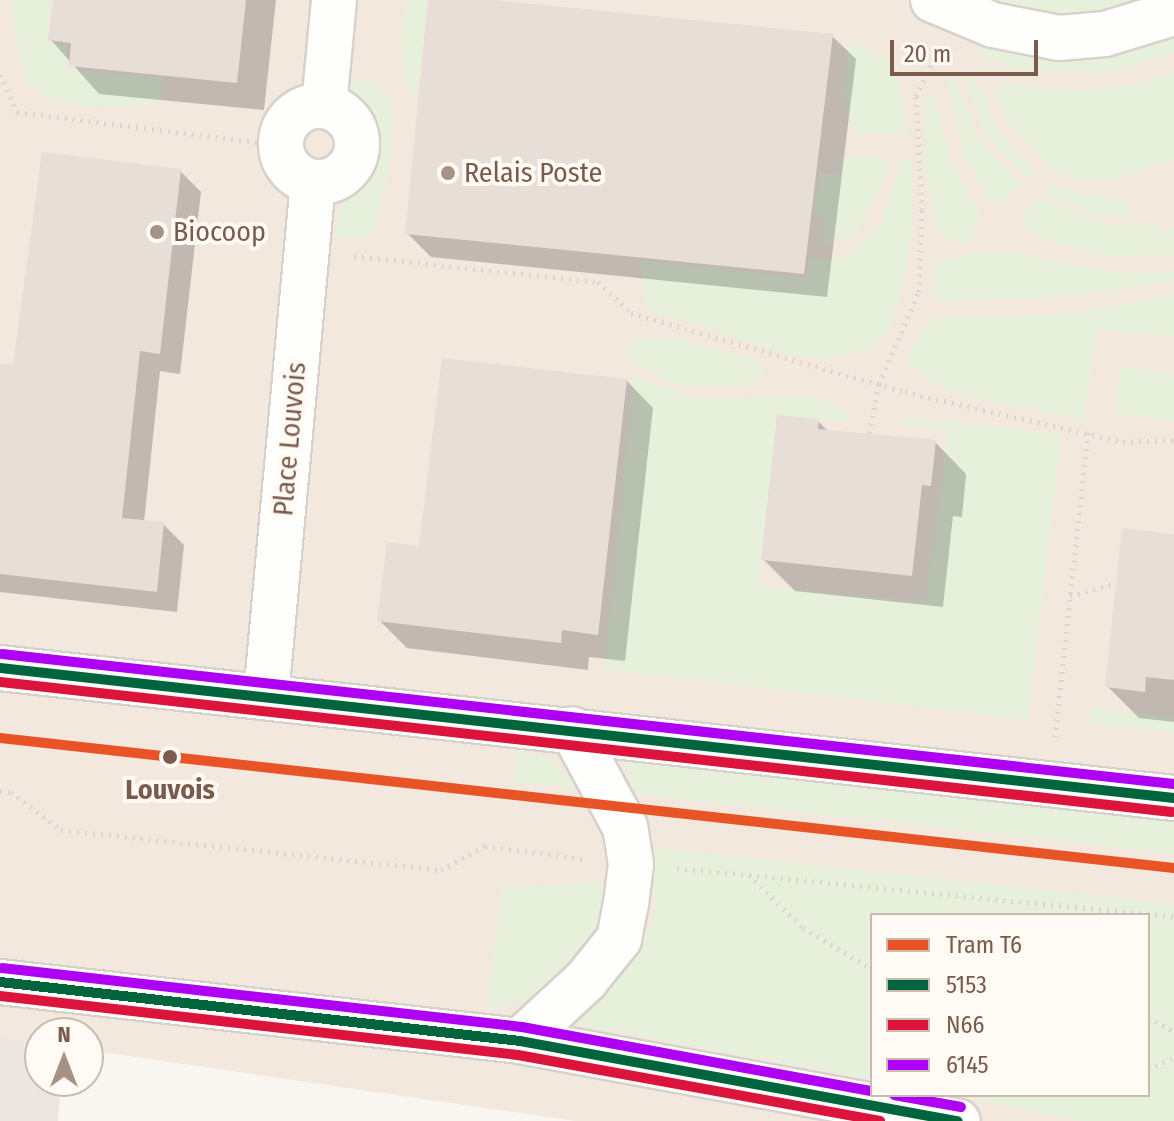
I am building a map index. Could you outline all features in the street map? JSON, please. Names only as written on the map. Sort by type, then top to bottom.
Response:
[{"type":"main road","points":[[324,106],[334,0]]},
{"type":"main road","points":[[945,5],[993,25],[1059,38],[1105,34],[1174,13]]},
{"type":"main road","points":[[324,106],[346,116],[358,149],[347,171],[313,182],[290,170],[280,145],[288,120],[298,111],[324,106]]},
{"type":"main road","name":"Place Louvois","points":[[266,696],[313,182]]},
{"type":"main road","points":[[0,668],[1174,798]]},
{"type":"main road","points":[[520,1041],[586,980],[619,939],[631,864],[618,808],[572,729]]},
{"type":"main road","points":[[0,982],[520,1041],[958,1121]]},
{"type":"path","points":[[869,433],[879,384],[919,292],[922,210],[916,96],[945,5]]},
{"type":"path","points":[[0,75],[17,112],[280,145]]},
{"type":"path","points":[[307,251],[598,282],[631,313],[879,384],[1006,418],[1088,432],[1123,442],[1174,440]]},
{"type":"path","points":[[1049,785],[1088,432]]},
{"type":"path","points":[[1070,596],[1116,583]]},
{"type":"path","points":[[0,791],[11,792],[61,830],[441,870],[485,846],[631,864],[1134,913]]},
{"type":"path","points":[[749,874],[764,895],[803,928],[870,968]]},
{"type":"path","points":[[1150,915],[1174,917]]},
{"type":"path","points":[[1150,1019],[1174,1031]]},
{"type":"path","points":[[1150,1068],[1174,1058]]},
{"type":"shaded area","points":[[0,0],[1174,0],[1174,1121],[576,1121],[104,1052],[104,1017],[24,1017],[24,1041],[0,1037]]},
{"type":"shaded area","points":[[0,1037],[24,1041],[24,1097],[60,1097],[58,1121],[0,1121]]},
{"type":"green space","points":[[10,0],[51,0],[46,41],[67,45],[67,69],[162,78],[161,99],[153,105],[80,106],[40,93],[25,81]]},
{"type":"green space","points":[[408,0],[428,0],[416,101],[404,74],[401,35]]},
{"type":"green space","points":[[991,0],[1155,0],[1081,17],[1042,16]]},
{"type":"green space","points":[[1174,36],[1174,53],[1100,74],[1021,70],[981,55],[981,43],[1037,58],[1105,57]]},
{"type":"green space","points":[[849,43],[887,59],[896,73],[908,134],[854,132],[843,95]]},
{"type":"green space","points":[[953,71],[977,137],[1021,184],[1002,203],[991,202],[963,154],[949,84]]},
{"type":"green space","points":[[1174,71],[1174,159],[1111,180],[1076,179],[1051,169],[1011,126],[996,98],[996,87],[1004,83],[1076,91],[1138,84]]},
{"type":"green space","points":[[965,75],[973,75],[1003,138],[1035,171],[1027,179],[985,134]]},
{"type":"green space","points":[[352,81],[371,81],[388,92],[394,116],[391,161],[373,236],[334,238],[340,206],[373,169],[376,145],[354,102]]},
{"type":"green space","points":[[932,88],[952,164],[979,212],[973,238],[962,243],[939,235],[927,179],[924,107]]},
{"type":"green space","points":[[842,156],[887,158],[886,177],[855,235],[824,247],[820,245],[823,217],[814,216],[819,174],[837,175]]},
{"type":"green space","points":[[912,159],[913,227],[901,292],[888,331],[875,347],[828,359],[789,355],[652,311],[646,304],[640,260],[806,278],[809,258],[841,258],[855,252],[882,220],[901,160]]},
{"type":"green space","points":[[1054,184],[1083,195],[1110,196],[1111,201],[1129,199],[1132,217],[1098,215],[1063,203],[1045,194]]},
{"type":"green space","points":[[1039,198],[1109,225],[1159,225],[1160,233],[1174,228],[1174,255],[1102,256],[1048,241],[1022,226],[1021,218]]},
{"type":"green space","points":[[976,252],[1013,252],[1102,271],[1174,272],[1174,281],[1062,297],[934,301],[935,264]]},
{"type":"green space","points":[[1174,294],[1174,336],[1096,330],[1084,419],[974,398],[939,387],[908,364],[908,354],[934,318],[1067,314]]},
{"type":"green space","points":[[674,338],[752,358],[763,366],[762,375],[745,386],[683,386],[663,380],[632,361],[627,346],[638,339]]},
{"type":"green space","points":[[1120,366],[1174,374],[1174,421],[1114,413]]},
{"type":"green space","points":[[633,378],[701,399],[811,395],[846,411],[853,422],[777,415],[760,586],[925,602],[948,431],[902,425],[904,417],[1061,434],[1028,720],[604,669]]},
{"type":"green space","points":[[1092,708],[1174,717],[1174,733],[1091,724]]},
{"type":"green space","points":[[517,748],[547,758],[585,789],[514,782]]},
{"type":"green space","points":[[629,761],[1174,821],[1174,854],[637,794],[624,766]]},
{"type":"green space","points":[[650,847],[1174,904],[1174,1121],[1081,1121],[966,1097],[1150,1097],[1150,913],[870,913],[870,1079],[571,1023],[629,969],[655,912]]},
{"type":"green space","points":[[612,882],[601,929],[587,953],[536,999],[487,1010],[502,887]]},
{"type":"building","points":[[53,0],[246,0],[237,83],[69,66],[71,43],[48,40]]},
{"type":"building","points":[[428,0],[494,0],[833,34],[804,274],[405,234]]},
{"type":"building","points":[[42,152],[181,169],[160,354],[140,351],[122,518],[164,522],[157,592],[0,574],[0,363],[13,365]]},
{"type":"building","points":[[442,358],[627,379],[598,635],[562,630],[561,643],[377,621],[387,542],[419,546]]},
{"type":"building","points":[[777,415],[819,419],[818,429],[936,440],[931,486],[922,485],[912,576],[761,560]]},
{"type":"building","points":[[1122,528],[1174,534],[1174,680],[1146,677],[1145,692],[1105,687]]},
{"type":"tram line","name":"T6","points":[[0,738],[1174,868]]},
{"type":"transit line","name":"6145","points":[[2,654],[1174,784]]},
{"type":"transit line","name":"5153","points":[[0,668],[1174,798]]},
{"type":"transit line","name":"N66","points":[[0,682],[1172,812]]},
{"type":"transit line","name":"6145","points":[[2,968],[522,1027],[870,1091]]},
{"type":"transit line","name":"5153","points":[[0,982],[520,1041],[958,1121]]},
{"type":"transit line","name":"N66","points":[[0,996],[518,1055],[880,1121]]},
{"type":"transit line","name":"6145","points":[[905,1097],[961,1107]]},
{"type":"place","name":"Relais Poste","points":[[448,173]]},
{"type":"place","name":"Biocoop","points":[[157,232]]},
{"type":"place","name":"Louvois","points":[[170,757]]}]
